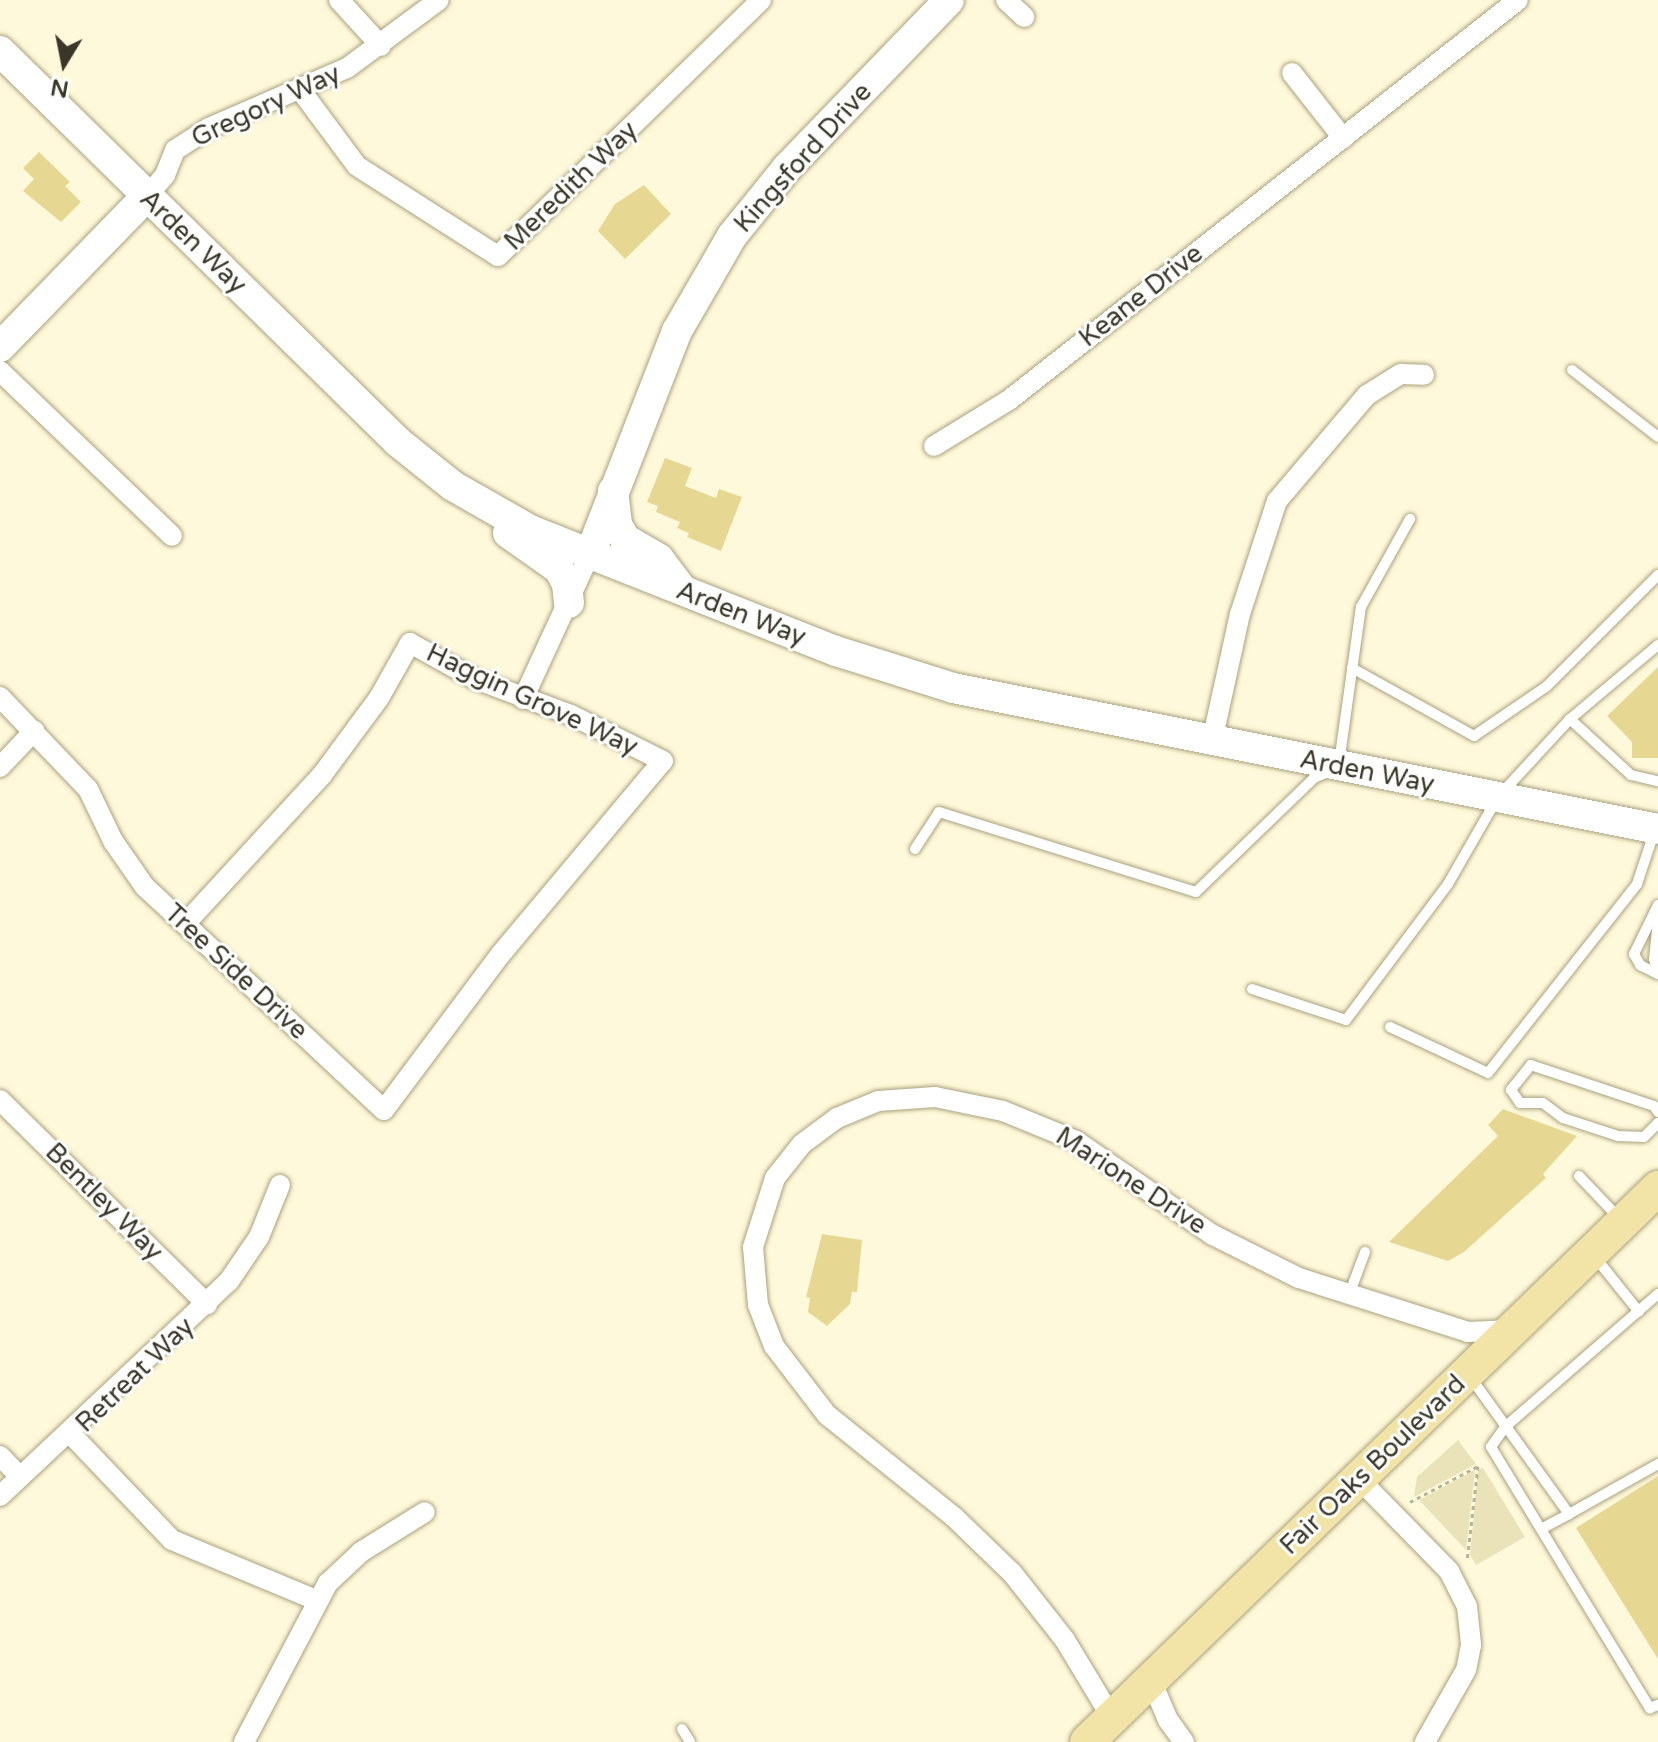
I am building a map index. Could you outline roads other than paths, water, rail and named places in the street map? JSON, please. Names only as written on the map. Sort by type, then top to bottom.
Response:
[{"type":"main road","name":"Fair Oaks Boulevard","points":[[1087,1742],[1658,1188]]},
{"type":"street","points":[[339,0],[381,46]]},
{"type":"street","name":"Gregory Way","points":[[147,196],[165,175],[175,150],[209,128],[302,92],[381,46],[439,0]]},
{"type":"street","name":"Meredith Way","points":[[302,92],[357,166],[498,256],[761,0]]},
{"type":"street","name":"Kingsford Drive","points":[[590,554],[677,331],[732,236],[787,168],[949,0]]},
{"type":"street","points":[[1006,0],[1024,17]]},
{"type":"street","name":"Keane Drive","points":[[934,446],[1009,400],[1518,0]]},
{"type":"street","name":"Arden Way","points":[[0,51],[398,442],[475,500],[590,554],[894,671],[1212,741],[1657,828]]},
{"type":"street","points":[[1292,73],[1343,138]]},
{"type":"street","points":[[0,347],[147,196]]},
{"type":"street","points":[[0,371],[172,536]]},
{"type":"street","points":[[1212,741],[1240,614],[1277,501],[1367,395],[1401,374],[1424,375]]},
{"type":"street","points":[[613,491],[617,525],[625,539],[659,559],[683,591]]},
{"type":"street","points":[[475,500],[525,547],[559,569],[567,584],[569,603]]},
{"type":"street","points":[[523,699],[590,554]]},
{"type":"street","name":"Haggin Grove Way","points":[[185,924],[322,775],[379,698],[410,643],[523,699],[571,715],[663,761],[500,955],[384,1110]]},
{"type":"street","name":"Tree Side Drive","points":[[0,697],[88,789],[127,865],[185,924],[384,1110]]},
{"type":"street","points":[[0,767],[34,731]]},
{"type":"street","name":"Marione Drive","points":[[1112,1718],[1065,1640],[1012,1573],[954,1517],[827,1415],[789,1371],[762,1319],[753,1276],[758,1218],[775,1178],[802,1144],[850,1111],[906,1097],[964,1101],[1040,1124],[1076,1141],[1213,1235],[1299,1278],[1468,1332],[1512,1330]]},
{"type":"street","name":"Bentley Way","points":[[0,1100],[207,1304]]},
{"type":"street","name":"Retreat Way","points":[[280,1185],[252,1248],[207,1304],[69,1432],[172,1540],[316,1600]]},
{"type":"street","points":[[0,1496],[69,1432]]},
{"type":"street","points":[[0,1456],[20,1477]]},
{"type":"street","points":[[1359,1479],[1449,1571],[1467,1606],[1471,1645],[1466,1670],[1425,1742]]},
{"type":"street","points":[[244,1742],[316,1600],[361,1552],[425,1512]]},
{"type":"street","points":[[1151,1680],[1168,1720],[1184,1742]]},
{"type":"lane","points":[[1572,370],[1658,437]]},
{"type":"lane","points":[[915,849],[939,812],[1196,892],[1314,778],[1339,767],[1361,607],[1410,519]]},
{"type":"lane","points":[[1352,668],[1474,736],[1547,686],[1658,575]]},
{"type":"lane","points":[[1252,989],[1346,1020],[1448,884],[1498,797],[1570,719],[1658,645]]},
{"type":"lane","points":[[1570,719],[1631,775],[1658,781]]},
{"type":"lane","points":[[1390,1027],[1488,1073],[1637,884],[1657,828]]},
{"type":"lane","points":[[1658,905],[1634,954],[1640,965],[1658,973]]},
{"type":"lane","points":[[1658,921],[1654,959],[1658,973]]},
{"type":"lane","points":[[1658,1112],[1654,1106],[1531,1065],[1511,1090],[1520,1103],[1543,1103],[1563,1118],[1618,1136],[1644,1137],[1658,1123]]},
{"type":"lane","points":[[1579,1176],[1623,1223]]},
{"type":"lane","points":[[1349,1296],[1365,1252]]},
{"type":"lane","points":[[1591,1253],[1639,1312]]},
{"type":"lane","points":[[1658,1294],[1506,1426],[1491,1447],[1650,1708],[1658,1705]]},
{"type":"lane","points":[[1468,1373],[1569,1514]]},
{"type":"lane","points":[[1541,1529],[1658,1464]]},
{"type":"lane","points":[[682,1729],[690,1742]]}]
